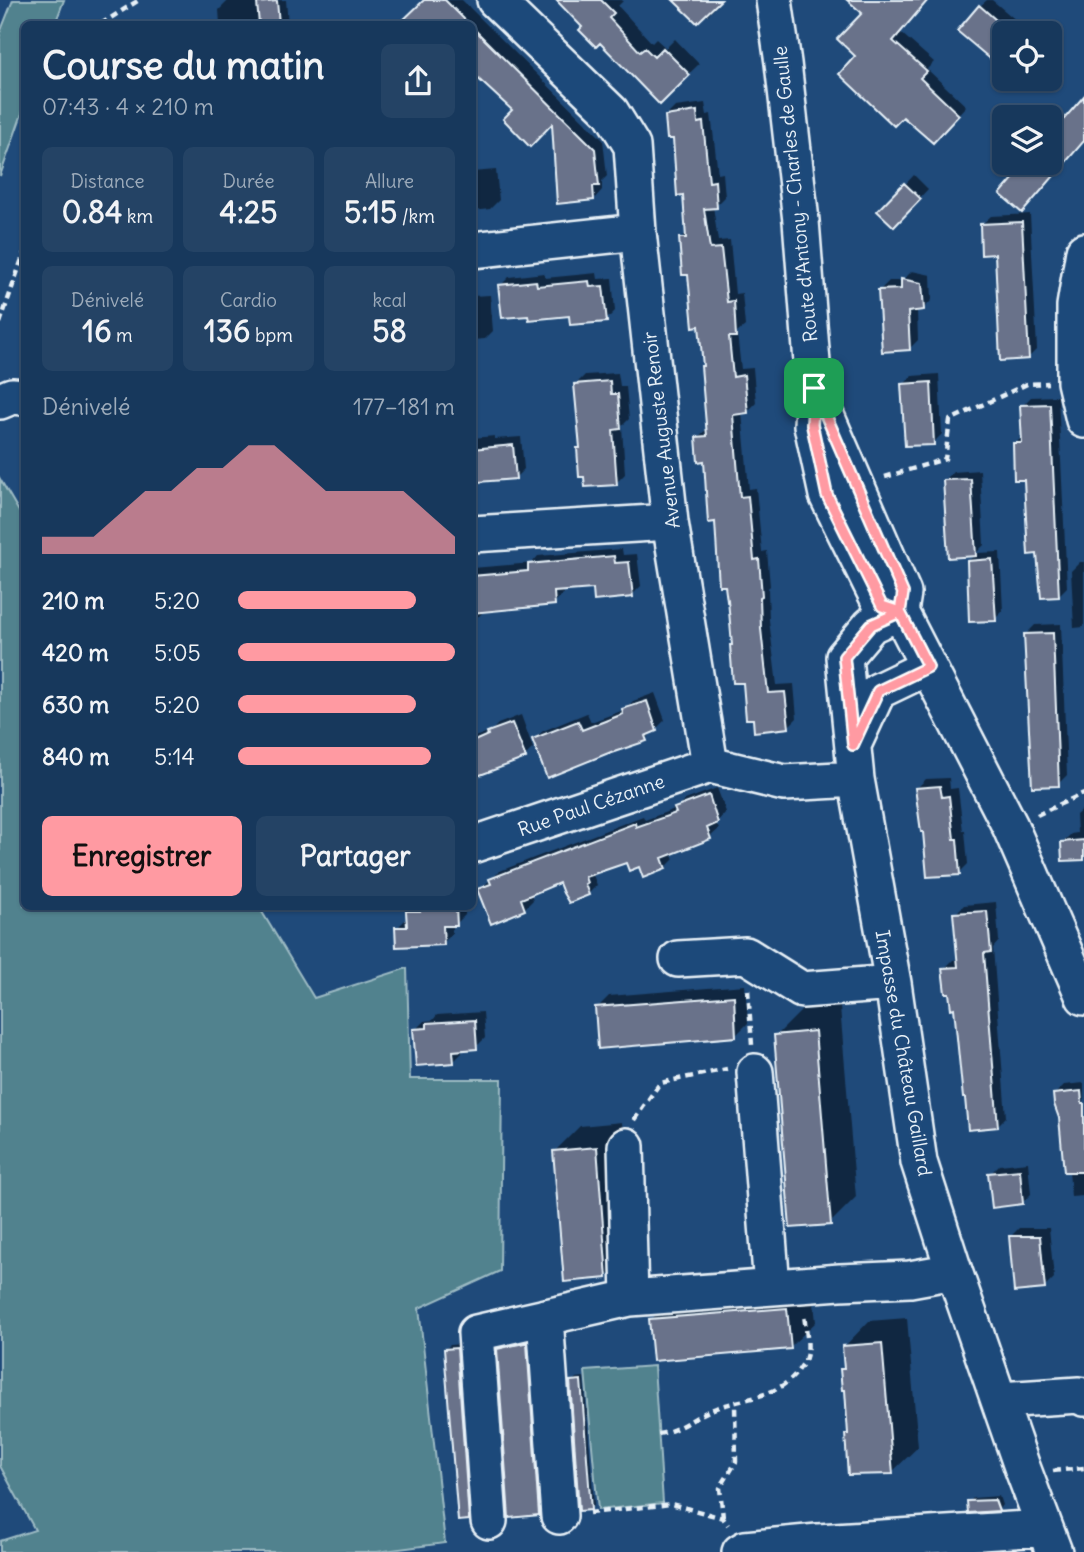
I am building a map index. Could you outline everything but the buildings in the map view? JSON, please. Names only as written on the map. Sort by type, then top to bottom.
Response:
[{"type":"street","name":"Avenue Auguste Renoir","points":[[495,0],[611,112],[632,146],[638,232],[670,522],[710,765]]},
{"type":"street","name":"Route d'Antony - Charles de Gaulle","points":[[774,0],[801,220],[814,388],[812,425],[827,495],[882,606],[900,612]]},
{"type":"street","points":[[476,250],[638,232]]},
{"type":"street","points":[[1084,251],[1075,306],[1075,382],[1084,420]]},
{"type":"street","name":"Route d'Antony - Charles de Gaulle","points":[[814,388],[903,593],[900,612],[1010,826],[1084,997]]},
{"type":"street","points":[[0,401],[12,396],[21,397]]},
{"type":"street","points":[[476,534],[670,522]]},
{"type":"street","name":"Impasse du Château Gaillard","points":[[900,612],[871,625],[844,657],[854,762],[894,983],[919,1162],[954,1271],[1049,1540]]},
{"type":"street","points":[[710,765],[784,783],[854,762],[878,691],[928,667]]},
{"type":"street","name":"Rue Paul Cézanne","points":[[476,844],[710,765]]},
{"type":"street","points":[[678,959],[746,955],[802,990],[894,983]]},
{"type":"street","points":[[743,1065],[787,1286]]},
{"type":"street","points":[[626,1146],[630,1298]]},
{"type":"street","points":[[489,1521],[476,1333],[630,1298],[910,1279],[954,1271]]},
{"type":"street","points":[[545,1317],[559,1516]]},
{"type":"street","points":[[999,1400],[1079,1395],[1084,1398]]},
{"type":"street","points":[[742,1550],[818,1542],[1049,1540]]},
{"type":"path","points":[[106,21],[139,0]]},
{"type":"path","points":[[0,323],[21,262]]},
{"type":"path","points":[[856,485],[945,459],[950,420],[1027,384],[1075,382]]},
{"type":"path","points":[[1010,826],[1084,793]]},
{"type":"path","points":[[626,1146],[633,1121],[660,1083],[743,1065],[752,1046],[746,955]]},
{"type":"path","points":[[658,1434],[678,1429],[715,1408],[735,1404],[782,1387],[795,1374],[806,1359],[807,1351],[787,1286]]},
{"type":"path","points":[[735,1404],[736,1462],[720,1488],[723,1518],[742,1550]]},
{"type":"path","points":[[559,1516],[671,1504],[723,1518]]},
{"type":"green space","points":[[13,0],[64,0],[56,21],[21,21],[21,116],[0,176],[0,33]]},
{"type":"green space","points":[[0,479],[21,515],[21,910],[261,910],[314,998],[407,968],[410,1079],[502,1079],[500,1271],[419,1308],[445,1543],[377,1552],[0,1552],[0,1541],[35,1530],[0,1466]]},
{"type":"green space","points":[[654,1366],[663,1503],[598,1510],[585,1371]]},
{"type":"route","points":[[814,388],[812,425],[827,495],[882,606],[900,612],[928,667],[878,691],[853,745],[844,657],[871,625],[900,612],[903,593],[814,388]]}]
